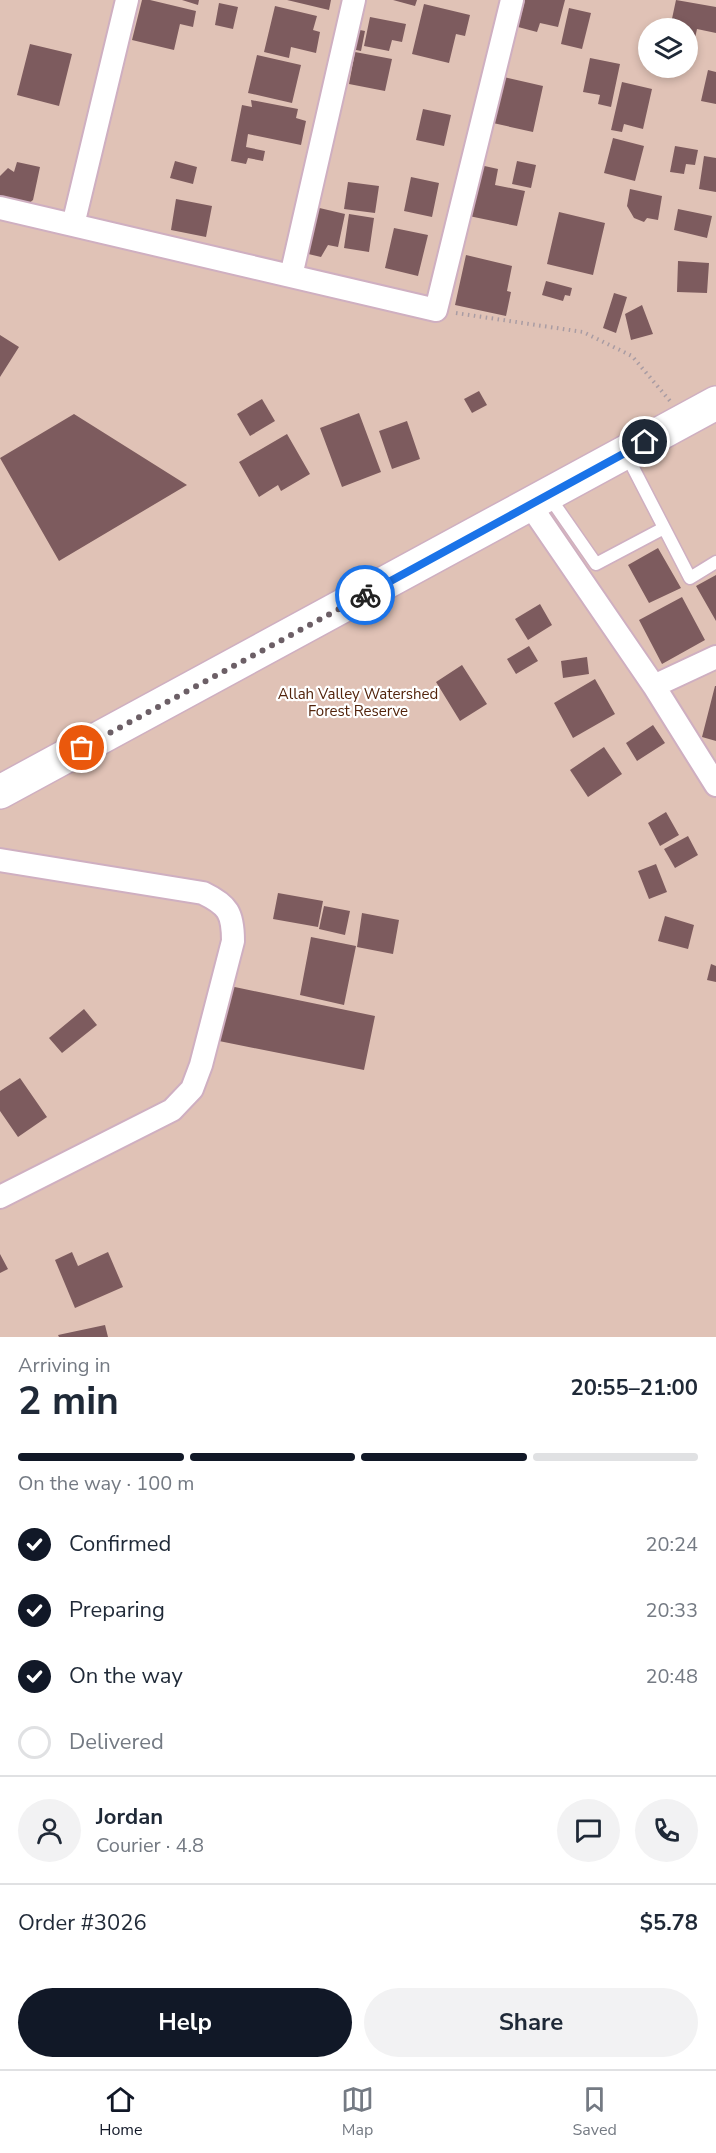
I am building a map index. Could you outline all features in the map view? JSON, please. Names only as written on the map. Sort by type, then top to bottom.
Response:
[{"type":"highway","points":[[0,792],[716,403]]},
{"type":"street","points":[[73,225],[127,0]]},
{"type":"street","points":[[291,276],[354,0]]},
{"type":"street","points":[[0,208],[436,310],[512,0]]},
{"type":"street","points":[[539,500],[716,785]]},
{"type":"street","points":[[654,686],[716,657]]},
{"type":"street","points":[[0,860],[203,893],[220,901],[227,908],[233,922],[233,940],[201,1065],[192,1089],[184,1100],[172,1110],[0,1197]]},
{"type":"lane","points":[[625,453],[690,578],[716,562]]},
{"type":"lane","points":[[539,500],[596,564],[664,528]]},
{"type":"path","points":[[436,310],[583,332],[632,356],[686,420]]},
{"type":"green space","name":"Allah Valley Watershed Forest Reserve","points":[[0,0],[716,0],[716,1337],[0,1337]]},
{"type":"building","points":[[142,0],[196,11],[193,27],[180,24],[174,50],[132,40]]},
{"type":"building","points":[[182,0],[199,0],[198,5]]},
{"type":"building","points":[[287,0],[331,0],[329,10]]},
{"type":"building","points":[[393,0],[417,0],[415,6]]},
{"type":"building","points":[[525,0],[565,0],[558,27],[540,23],[537,32],[518,27]]},
{"type":"building","points":[[676,0],[716,7],[716,33],[698,29],[698,18],[672,18]]},
{"type":"building","points":[[219,3],[238,7],[233,29],[215,25]]},
{"type":"building","points":[[424,4],[470,15],[465,36],[456,34],[449,63],[412,54]]},
{"type":"building","points":[[275,6],[317,16],[313,30],[320,32],[316,53],[291,47],[289,58],[264,52]]},
{"type":"building","points":[[569,8],[591,13],[582,49],[561,44]]},
{"type":"building","points":[[370,17],[406,24],[402,42],[392,40],[389,51],[364,46]]},
{"type":"building","points":[[350,28],[365,31],[361,51],[346,48]]},
{"type":"building","points":[[30,44],[72,54],[59,106],[17,95]]},
{"type":"building","points":[[355,52],[392,59],[385,91],[349,84]]},
{"type":"building","points":[[257,55],[301,65],[292,103],[248,93]]},
{"type":"building","points":[[590,58],[620,64],[611,107],[598,104],[600,95],[583,92]]},
{"type":"building","points":[[708,70],[716,72],[716,104],[701,101]]},
{"type":"building","points":[[504,77],[543,86],[533,132],[493,123]]},
{"type":"building","points":[[622,82],[652,89],[643,129],[624,124],[622,132],[611,130]]},
{"type":"building","points":[[251,100],[298,109],[296,118],[306,121],[301,145],[248,134],[246,147],[265,151],[263,161],[248,158],[246,164],[231,161],[242,105],[252,107]]},
{"type":"building","points":[[423,109],[451,115],[444,146],[416,140]]},
{"type":"building","points":[[613,138],[644,146],[635,181],[604,173]]},
{"type":"building","points":[[675,146],[698,150],[695,165],[686,164],[684,174],[670,172]]},
{"type":"building","points":[[704,156],[716,158],[716,192],[699,189]]},
{"type":"building","points":[[175,161],[197,167],[193,184],[170,178]]},
{"type":"building","points":[[517,161],[536,165],[531,188],[512,184]]},
{"type":"building","points":[[17,162],[40,167],[33,200],[23,208],[0,200],[0,176],[8,168],[14,172]]},
{"type":"building","points":[[480,165],[498,169],[495,185],[525,191],[517,226],[469,216]]},
{"type":"building","points":[[411,177],[439,183],[432,217],[404,211]]},
{"type":"building","points":[[348,182],[379,186],[375,213],[344,209]]},
{"type":"building","points":[[630,189],[662,196],[658,220],[647,218],[644,222],[634,218],[627,206]]},
{"type":"building","points":[[176,199],[212,206],[206,237],[171,230]]},
{"type":"building","points":[[311,206],[345,214],[338,247],[328,245],[321,257],[300,252]]},
{"type":"building","points":[[678,209],[712,216],[707,238],[674,230]]},
{"type":"building","points":[[559,212],[605,223],[593,275],[547,264]]},
{"type":"building","points":[[349,214],[374,218],[369,252],[344,248]]},
{"type":"building","points":[[394,228],[428,235],[418,276],[385,268]]},
{"type":"building","points":[[466,255],[512,266],[507,291],[511,292],[506,316],[455,305]]},
{"type":"building","points":[[678,261],[709,263],[707,293],[677,292]]},
{"type":"building","points":[[546,281],[572,288],[570,296],[565,295],[563,301],[542,295]]},
{"type":"building","points":[[614,293],[627,297],[616,333],[603,328]]},
{"type":"building","points":[[642,305],[653,334],[631,340],[625,314]]},
{"type":"building","points":[[0,335],[19,347],[0,377]]},
{"type":"building","points":[[479,391],[487,405],[472,413],[464,399]]},
{"type":"building","points":[[262,399],[275,421],[250,436],[237,414]]},
{"type":"building","points":[[359,413],[381,472],[342,487],[320,428]]},
{"type":"building","points":[[74,414],[187,485],[59,561],[0,458]]},
{"type":"building","points":[[407,421],[420,459],[392,469],[379,431]]},
{"type":"building","points":[[287,434],[310,474],[281,491],[278,485],[259,497],[239,462]]},
{"type":"building","points":[[658,548],[681,588],[649,603],[628,565]]},
{"type":"building","points":[[716,575],[716,621],[696,586]]},
{"type":"building","points":[[682,597],[705,640],[662,664],[639,620]]},
{"type":"building","points":[[540,604],[552,625],[528,640],[515,619]]},
{"type":"building","points":[[529,646],[538,661],[516,674],[507,659]]},
{"type":"building","points":[[587,657],[589,674],[563,678],[561,661]]},
{"type":"building","points":[[462,665],[487,704],[460,721],[436,682]]},
{"type":"building","points":[[595,679],[615,714],[573,738],[554,703]]},
{"type":"building","points":[[716,686],[716,741],[702,737]]},
{"type":"building","points":[[653,725],[665,743],[637,761],[626,743]]},
{"type":"building","points":[[604,747],[622,774],[588,797],[570,770]]},
{"type":"building","points":[[666,812],[679,835],[660,846],[648,823]]},
{"type":"building","points":[[688,836],[698,855],[675,868],[664,849]]},
{"type":"building","points":[[656,864],[667,892],[649,899],[638,871]]},
{"type":"building","points":[[278,893],[323,901],[318,927],[273,919]]},
{"type":"building","points":[[324,906],[350,911],[345,935],[319,929]]},
{"type":"building","points":[[362,913],[399,920],[393,954],[357,947]]},
{"type":"building","points":[[665,916],[694,925],[688,949],[658,941]]},
{"type":"building","points":[[311,937],[356,946],[344,1005],[300,995]]},
{"type":"building","points":[[711,964],[716,966],[716,982],[707,980]]},
{"type":"building","points":[[230,986],[375,1016],[364,1070],[219,1041]]},
{"type":"building","points":[[84,1009],[97,1025],[62,1053],[49,1038]]},
{"type":"building","points":[[20,1078],[47,1117],[18,1137],[0,1111],[0,1091]]},
{"type":"building","points":[[72,1252],[78,1266],[108,1252],[123,1287],[75,1308],[55,1260]]},
{"type":"building","points":[[0,1254],[8,1269],[0,1273]]},
{"type":"building","points":[[105,1325],[108,1337],[59,1337],[58,1335]]},
{"type":"way so far","points":[[82,748],[365,595]]},
{"type":"route","points":[[365,595],[645,442]]}]
